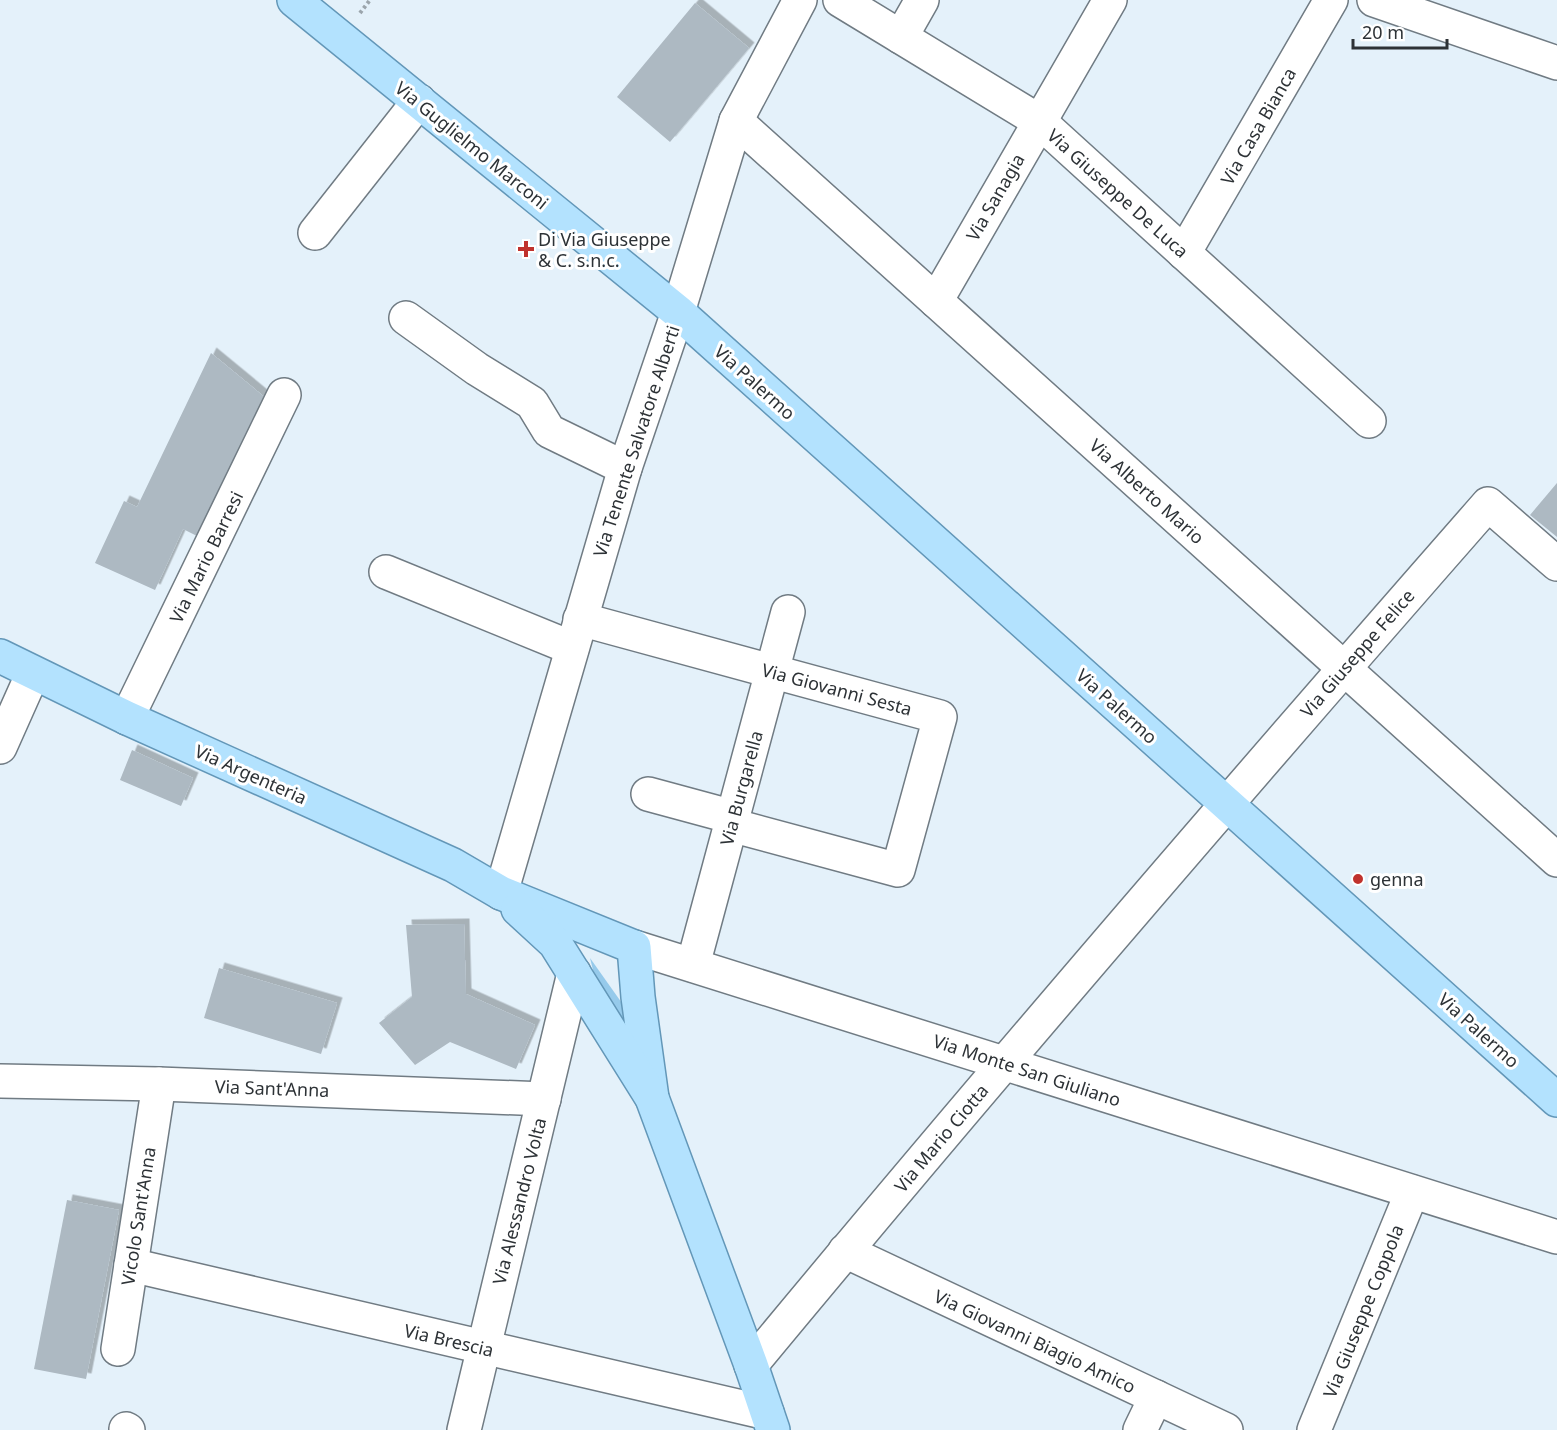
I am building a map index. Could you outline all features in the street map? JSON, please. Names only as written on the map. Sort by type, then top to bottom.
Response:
[{"type":"main road","name":"Via Guglielmo Marconi","points":[[294,0],[678,312]]},
{"type":"main road","name":"Via Palermo","points":[[678,312],[1557,1100]]},
{"type":"main road","name":"Via Argenteria","points":[[0,656],[127,718],[453,865],[501,893]]},
{"type":"main road","name":"Via Monte San Giuliano","points":[[501,893],[634,947]]},
{"type":"main road","points":[[501,893],[555,943],[652,1098],[770,1422]]},
{"type":"main road","points":[[634,947],[638,997],[652,1098]]},
{"type":"street","name":"Via Tenente Salvatore Alberti","points":[[501,893],[625,468],[678,312],[736,121],[800,0]]},
{"type":"street","name":"Via Giuseppe De Luca","points":[[840,0],[1039,121],[1369,421]]},
{"type":"street","points":[[901,37],[922,0]]},
{"type":"street","name":"Via Sanagia","points":[[936,301],[1110,0]]},
{"type":"street","name":"Via Casa Bianca","points":[[1184,253],[1331,0]]},
{"type":"street","points":[[1374,0],[1557,63]]},
{"type":"street","points":[[315,233],[419,101]]},
{"type":"street","name":"Via Alberto Mario","points":[[736,121],[1557,860]]},
{"type":"street","points":[[406,318],[477,369],[532,403],[549,431],[625,468]]},
{"type":"street","name":"Via Mario Barresi","points":[[127,718],[284,395]]},
{"type":"street","name":"Via Giuseppe Felice","points":[[1226,803],[1488,504],[1557,564]]},
{"type":"street","name":"Via Giovanni Sesta","points":[[386,572],[576,634],[772,672],[940,717],[898,870],[732,821]]},
{"type":"street","name":"Via Burgarella","points":[[693,965],[789,612]]},
{"type":"street","points":[[0,747],[33,673]]},
{"type":"street","points":[[648,794],[732,821]]},
{"type":"street","name":"Via Mario Ciotta","points":[[751,1365],[1226,803]]},
{"type":"street","name":"Via Monte San Giuliano","points":[[634,947],[1557,1237]]},
{"type":"street","name":"Via Alessandro Volta","points":[[464,1430],[574,973]]},
{"type":"street","name":"Via Sant'Anna","points":[[0,1081],[159,1084],[544,1099]]},
{"type":"street","name":"Vicolo Sant'Anna","points":[[118,1349],[159,1084]]},
{"type":"street","name":"Via Giuseppe Coppola","points":[[1314,1430],[1412,1192]]},
{"type":"street","name":"Via Giovanni Biagio Amico","points":[[845,1251],[1226,1430]]},
{"type":"street","name":"Via Brescia","points":[[131,1266],[484,1348],[770,1422]]},
{"type":"street","points":[[1140,1430],[1156,1397]]},
{"type":"shaded area","points":[[590,958],[624,1006],[626,1027],[597,986]]},
{"type":"building","points":[[695,3],[749,48],[670,142],[617,97]]},
{"type":"building","points":[[211,353],[268,400],[203,539],[183,529],[155,590],[95,563],[124,501],[137,507]]},
{"type":"building","points":[[1557,483],[1557,537],[1530,515]]},
{"type":"building","points":[[132,750],[193,778],[181,806],[120,780]]},
{"type":"building","points":[[464,924],[466,994],[535,1025],[516,1069],[450,1042],[415,1065],[379,1023],[412,997],[406,925]]},
{"type":"building","points":[[219,968],[337,1003],[321,1054],[204,1018]]},
{"type":"building","points":[[67,1200],[119,1210],[86,1379],[34,1369]]},
{"type":"place","name":"Di Via Giuseppe & C. s.n.c.","points":[[526,249]]},
{"type":"place","name":"genna","points":[[1358,879]]}]
